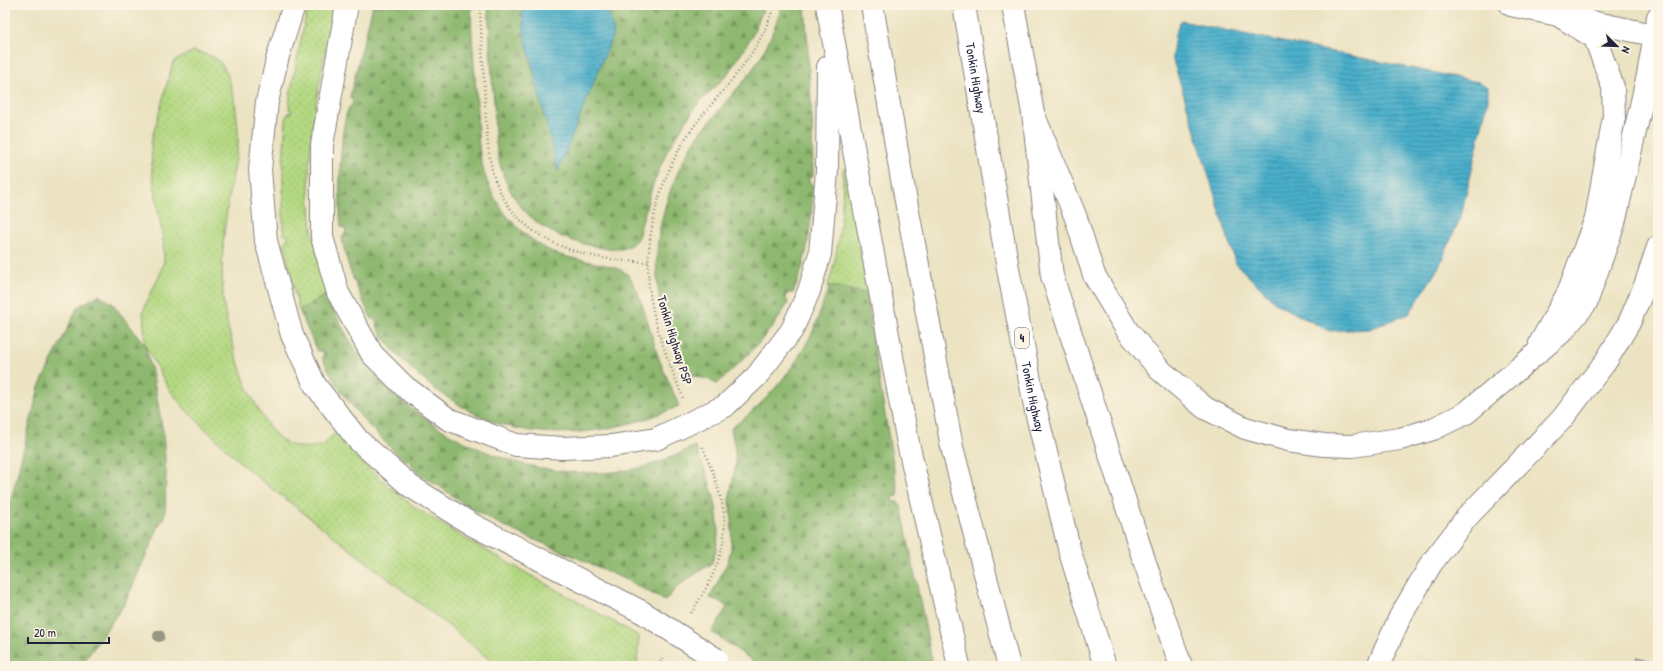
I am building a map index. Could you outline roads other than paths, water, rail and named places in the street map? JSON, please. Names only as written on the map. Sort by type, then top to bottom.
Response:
[{"type":"highway","points":[[278,56],[282,5]]},
{"type":"highway","points":[[294,5],[278,56],[267,102],[260,170],[266,241],[292,335],[315,385],[358,440],[410,486],[471,524],[642,612],[721,662]]},
{"type":"highway","points":[[347,5],[322,145],[322,237],[338,293],[372,354],[405,387],[448,419],[516,445],[563,448],[611,446],[656,439],[725,406],[756,376],[792,330],[809,292],[820,254],[827,171],[828,11]]},
{"type":"highway","points":[[872,5],[901,174],[952,446],[1009,666]]},
{"type":"highway","name":"Tonkin Highway","points":[[964,5],[1008,269],[1036,411],[1070,552],[1106,666]]},
{"type":"highway","points":[[1013,5],[1033,113],[1052,276],[1145,563],[1181,666]]},
{"type":"highway","points":[[1033,113],[1076,218],[1094,275],[1127,330],[1159,369],[1205,408],[1245,428],[1288,440],[1324,445],[1352,446],[1400,439],[1433,429],[1466,413],[1563,331],[1586,303],[1614,223],[1657,30],[1558,15],[1511,5]]},
{"type":"highway","points":[[828,11],[908,443],[959,666]]},
{"type":"highway","points":[[1532,356],[1568,293],[1596,218],[1614,117],[1613,87],[1595,38],[1558,15]]},
{"type":"highway","points":[[1378,666],[1400,616],[1431,564],[1468,517],[1562,419],[1606,361],[1629,323],[1646,283],[1658,247]]},
{"type":"water","points":[[521,5],[606,5],[614,32],[558,171],[524,33]]},
{"type":"water","points":[[1181,21],[1479,82],[1488,87],[1488,100],[1461,216],[1439,267],[1409,314],[1370,329],[1329,331],[1277,304],[1236,264],[1172,57],[1175,34]]}]
